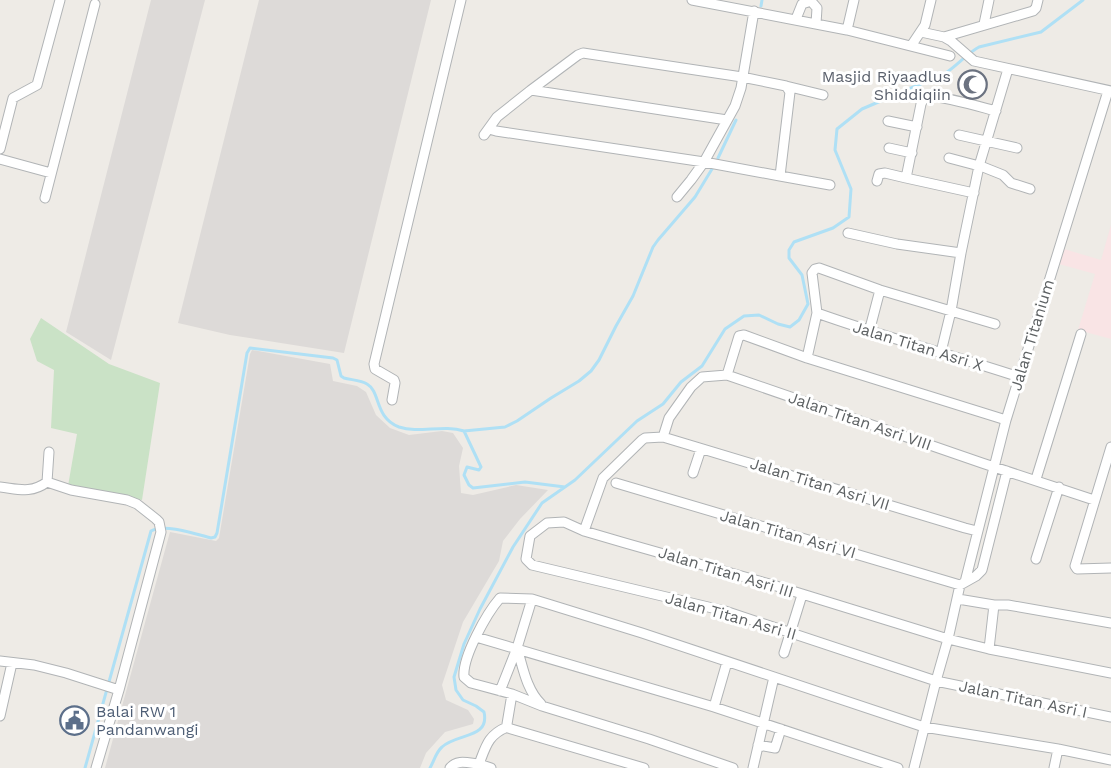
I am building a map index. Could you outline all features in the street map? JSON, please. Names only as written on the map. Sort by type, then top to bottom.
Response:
[{"type":"street","points":[[0,149],[13,98],[37,85],[60,0]]},
{"type":"street","points":[[392,400],[394,380],[375,369],[374,364],[462,0]]},
{"type":"street","points":[[692,0],[847,30],[950,56]]},
{"type":"street","points":[[847,30],[854,0]]},
{"type":"street","points":[[911,46],[925,25],[931,0]]},
{"type":"street","points":[[984,24],[989,0]]},
{"type":"street","points":[[939,54],[947,39],[984,24],[1033,11],[1036,9],[1038,0]]},
{"type":"street","points":[[796,19],[802,4],[811,1],[818,8],[816,24]]},
{"type":"street","points":[[45,198],[95,4]]},
{"type":"street","points":[[677,197],[704,162],[735,106],[754,11]]},
{"type":"street","points":[[921,32],[947,39],[974,62],[1109,91]]},
{"type":"street","points":[[823,95],[742,78],[583,53],[531,90],[498,117],[486,132],[508,133],[704,162],[830,185]]},
{"type":"street","points":[[941,352],[979,166],[1008,69]]},
{"type":"street","points":[[780,176],[790,92],[786,86]]},
{"type":"street","points":[[531,90],[728,120]]},
{"type":"street","name":"Jalan Titanium","points":[[915,768],[1006,420],[1109,91]]},
{"type":"street","points":[[906,178],[923,100],[928,97],[996,111]]},
{"type":"street","points":[[888,121],[917,127]]},
{"type":"street","points":[[959,135],[1017,148]]},
{"type":"street","points":[[889,148],[912,153]]},
{"type":"street","points":[[949,158],[1004,175],[1007,180],[1016,185],[1030,189]]},
{"type":"street","points":[[0,159],[51,173]]},
{"type":"street","points":[[877,181],[879,174],[883,173],[974,193]]},
{"type":"street","points":[[848,233],[897,244],[961,253]]},
{"type":"street","points":[[807,358],[817,313],[812,273],[819,268],[880,290],[994,324]]},
{"type":"street","points":[[869,332],[880,290]]},
{"type":"street","name":"Jalan Titan Asri X","points":[[817,313],[869,332],[1019,377]]},
{"type":"street","points":[[584,531],[603,478],[642,440],[663,437],[669,418],[691,387],[702,377],[727,375],[739,336],[742,334],[807,358],[1006,420]]},
{"type":"street","points":[[1035,479],[1081,334]]},
{"type":"street","name":"Jalan Titan Asri VIII","points":[[727,375],[1094,500]]},
{"type":"street","name":"Jalan Titan Asri VII","points":[[663,437],[977,531]]},
{"type":"street","points":[[1111,447],[1075,568],[1111,568]]},
{"type":"street","points":[[693,473],[701,449]]},
{"type":"street","points":[[0,487],[31,490],[41,487],[47,482],[49,452]]},
{"type":"street","points":[[963,584],[982,570],[1007,471]]},
{"type":"street","points":[[47,482],[71,490],[127,500],[137,504],[151,515],[160,527],[112,688],[96,768]]},
{"type":"street","name":"Jalan Titan Asri VI","points":[[616,483],[963,584]]},
{"type":"street","points":[[1036,559],[1059,488]]},
{"type":"street","name":"Jalan Titan Asri III","points":[[526,559],[530,536],[547,523],[564,522],[584,531],[773,585],[948,639],[1111,674]]},
{"type":"street","name":"Jalan Titan Asri II","points":[[526,559],[532,565],[725,611],[936,681]]},
{"type":"street","points":[[784,653],[802,595]]},
{"type":"street","points":[[728,767],[512,694],[471,683],[464,677],[464,667],[489,611],[500,598],[532,599],[642,633],[924,727],[1111,760]]},
{"type":"street","points":[[500,691],[517,648],[532,599]]},
{"type":"street","points":[[958,599],[1008,605],[1111,623]]},
{"type":"street","points":[[988,649],[994,605]]},
{"type":"street","points":[[476,637],[714,707],[898,768]]},
{"type":"street","points":[[517,648],[531,691],[542,706]]},
{"type":"street","points":[[0,661],[34,665],[112,688]]},
{"type":"street","points":[[714,707],[727,662]]},
{"type":"street","points":[[0,716],[12,663]]},
{"type":"street","points":[[753,768],[774,677]]},
{"type":"street","name":"Jalan Titan Asri I","points":[[936,681],[1111,717]]},
{"type":"street","points":[[507,727],[512,694]]},
{"type":"street","points":[[478,766],[490,739],[507,727],[644,768]]},
{"type":"street","points":[[758,745],[775,748],[781,729]]},
{"type":"street","points":[[1054,768],[1058,749]]},
{"type":"street","points":[[450,768],[459,762],[491,768]]},
{"type":"shaded area","points":[[151,0],[205,0],[111,360],[66,332]]},
{"type":"shaded area","points":[[259,0],[431,0],[344,353],[230,335],[178,323]]},
{"type":"shaded area","points":[[1111,225],[1111,339],[1078,330],[1095,274],[1059,264],[1064,249],[1101,260]]},
{"type":"shaded area","points":[[252,350],[330,364],[333,381],[357,386],[366,392],[376,415],[390,428],[409,435],[442,431],[453,433],[463,448],[459,466],[461,493],[473,495],[516,485],[548,490],[520,519],[503,541],[499,561],[463,622],[442,685],[446,700],[468,710],[474,719],[473,724],[445,732],[426,753],[420,768],[105,768],[170,532],[216,541],[219,538]]},
{"type":"green space","points":[[41,318],[109,364],[160,383],[142,500],[68,486],[77,434],[51,428],[54,370],[37,361],[30,339]]},
{"type":"waterway","points":[[761,6],[762,0]]},
{"type":"waterway","points":[[430,768],[442,747],[477,731],[485,721],[484,712],[463,700],[456,690],[454,677],[464,644],[480,609],[513,547],[542,503],[575,480],[637,421],[663,404],[681,382],[702,366],[725,329],[744,316],[759,315],[790,327],[799,320],[808,304],[802,275],[789,258],[789,250],[794,242],[833,228],[849,217],[851,189],[835,150],[837,129],[862,109],[944,74],[979,47],[1041,32],[1083,0]]},
{"type":"waterway","points":[[718,158],[736,120]]},
{"type":"waterway","points":[[464,431],[505,427],[579,381],[591,371],[633,296],[653,247],[695,197],[712,169]]},
{"type":"waterway","points":[[85,768],[151,531],[164,528],[211,538],[217,533],[247,353],[250,348],[333,358],[337,360],[341,376],[365,383],[371,388],[385,417],[391,423],[415,430],[448,428],[464,431],[481,467],[479,470],[467,467],[464,475],[473,488],[525,482],[565,487]]},
{"type":"place","name":"Masjid Riyaadlus Shiddiqiin","points":[[972,85]]},
{"type":"place","name":"Balai RW 1 Pandanwangi","points":[[75,720]]}]
